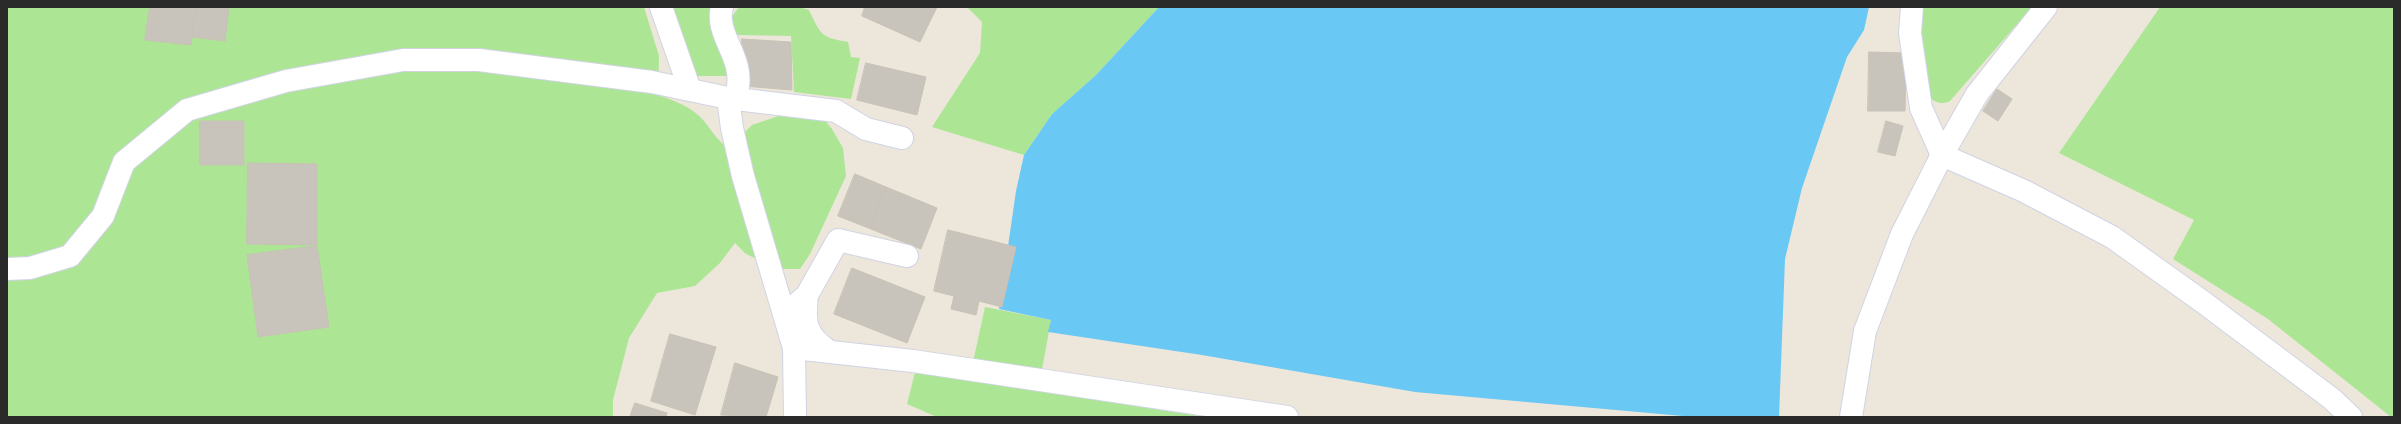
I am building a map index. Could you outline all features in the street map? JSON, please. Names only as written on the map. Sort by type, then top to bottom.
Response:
[{"type":"street","points":[[661,7],[690,90]]},
{"type":"street","points":[[722,7],[721,23],[737,68],[738,86],[732,98],[743,176],[794,348],[795,417]]},
{"type":"street","points":[[1912,7],[1910,33],[1921,108],[1942,154],[2024,191],[2112,237],[2203,302],[2332,399],[2351,417]]},
{"type":"street","points":[[1851,417],[1865,331],[1902,234],[1942,154],[1977,94],[2046,7]]},
{"type":"street","points":[[7,269],[30,268],[70,256],[102,216],[124,162],[187,110],[286,81],[403,60],[479,60],[577,71],[652,82],[732,98],[836,111],[866,129],[902,138]]},
{"type":"street","points":[[785,314],[807,295],[838,240],[907,256]]},
{"type":"street","points":[[807,295],[805,322],[817,343],[830,352]]},
{"type":"street","points":[[794,348],[914,361],[1287,417]]},
{"type":"green space","points":[[7,7],[644,7],[659,56],[658,95],[671,99],[694,111],[718,139],[729,148],[752,125],[799,109],[816,110],[832,129],[843,148],[846,176],[810,254],[800,269],[779,269],[746,254],[735,243],[720,263],[695,286],[657,293],[629,338],[613,400],[613,417],[7,417]]},
{"type":"green space","points":[[673,7],[710,7],[720,48],[735,76],[696,76]]},
{"type":"green space","points":[[739,7],[799,7],[809,10],[822,34],[848,42],[851,57],[860,58],[851,99],[794,92],[791,36],[738,35],[731,28],[731,18]]},
{"type":"green space","points":[[967,7],[1159,7],[1096,75],[1052,114],[1024,155],[932,127],[980,53],[982,22]]},
{"type":"green space","points":[[1919,7],[2032,7],[1950,101],[1941,103],[1934,101],[1931,98],[1925,87]]},
{"type":"green space","points":[[2160,7],[2394,7],[2394,417],[2391,417],[2268,319],[2173,259],[2194,220],[2059,153]]},
{"type":"green space","points":[[985,307],[1051,320],[1041,375],[973,362]]},
{"type":"green space","points":[[915,372],[1206,417],[937,417],[907,404]]},
{"type":"water","points":[[1159,7],[1869,7],[1864,30],[1847,57],[1802,188],[1785,259],[1779,417],[1694,417],[1415,392],[1202,355],[1048,332],[1051,320],[999,309],[1016,191],[1024,155],[1052,114],[1096,75]]},
{"type":"building","points":[[150,7],[196,7],[191,45],[145,40]]},
{"type":"building","points":[[196,7],[229,7],[225,41],[192,37]]},
{"type":"building","points":[[865,7],[937,7],[920,42],[862,16]]},
{"type":"building","points":[[742,39],[791,42],[792,90],[743,86]]},
{"type":"building","points":[[1869,52],[1906,53],[1905,111],[1868,111]]},
{"type":"building","points":[[866,63],[926,77],[917,115],[857,100]]},
{"type":"building","points":[[1997,89],[2012,99],[1998,121],[1983,111]]},
{"type":"building","points":[[200,121],[244,121],[244,165],[200,165]]},
{"type":"building","points":[[1886,121],[1903,126],[1895,156],[1878,152]]},
{"type":"building","points":[[248,163],[317,164],[317,245],[247,244]]},
{"type":"building","points":[[855,174],[886,187],[871,229],[838,216]]},
{"type":"building","points":[[886,187],[937,208],[921,249],[871,229]]},
{"type":"building","points":[[948,230],[1016,247],[1002,307],[979,301],[976,315],[951,309],[954,296],[934,291]]},
{"type":"building","points":[[317,246],[329,327],[258,337],[247,255]]},
{"type":"building","points":[[852,268],[925,297],[907,343],[834,314]]},
{"type":"building","points":[[670,334],[716,347],[695,415],[651,401]]},
{"type":"building","points":[[735,363],[778,377],[766,417],[721,415]]},
{"type":"building","points":[[635,403],[667,413],[666,417],[630,417]]}]
